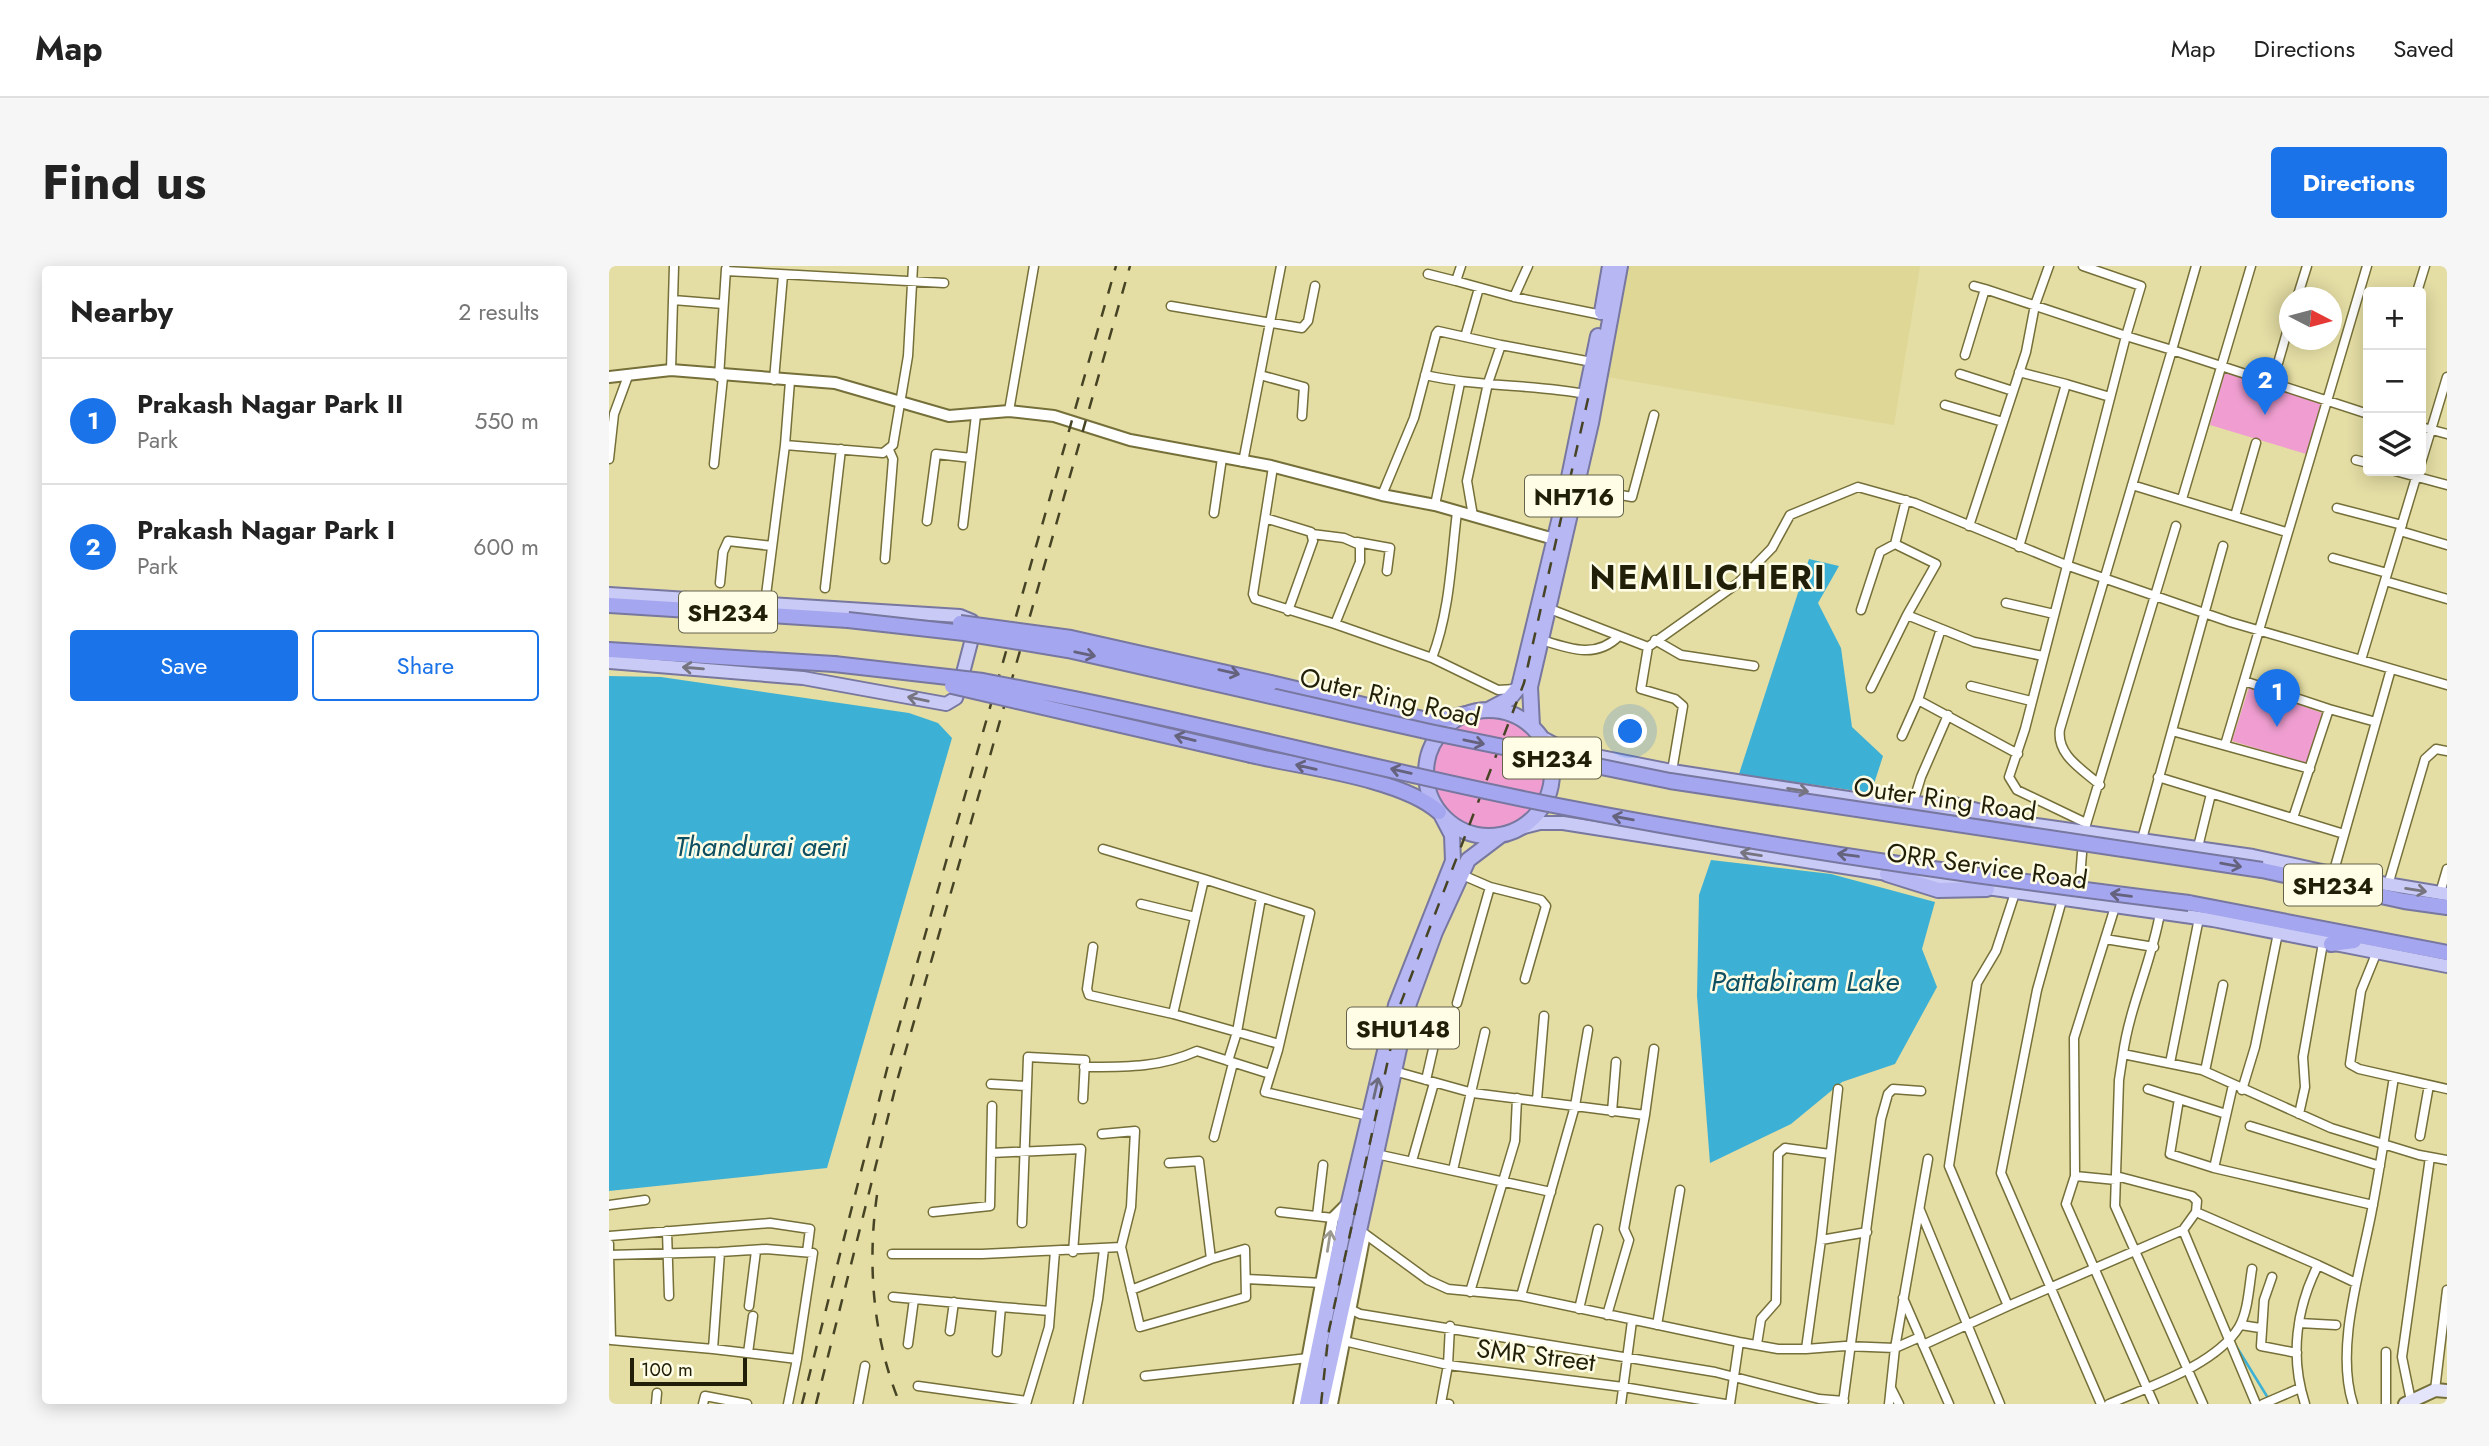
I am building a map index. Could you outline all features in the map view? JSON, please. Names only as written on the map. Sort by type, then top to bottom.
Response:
[{"type":"highway","name":"NH716","points":[[1440,814],[1462,831],[1475,835],[1501,835],[1520,828],[1535,816],[1550,790],[1551,760],[1536,731],[1529,698],[1550,610],[1610,266]]},
{"type":"highway","name":"NH716","points":[[1519,687],[1576,487],[1620,266]]},
{"type":"highway","name":"Outer Ring Road","points":[[609,605],[871,622],[964,633],[1080,653],[1430,732],[1670,781],[2262,870],[2405,901],[2447,907]]},
{"type":"highway","points":[[871,622],[953,622],[1071,638],[1423,719],[1442,720],[1490,709],[1509,699],[1519,687]]},
{"type":"highway","name":"SH234","points":[[609,650],[843,665],[983,681],[1552,805],[1690,830],[2069,888],[2189,903],[2447,953]]},
{"type":"highway","points":[[843,665],[1052,707],[1396,788],[1421,798],[1440,814]]},
{"type":"highway","points":[[1490,709],[1512,714],[1536,731]]},
{"type":"highway","points":[[1440,814],[1427,786],[1429,753],[1446,726],[1466,714]]},
{"type":"highway","points":[[1892,804],[1964,807],[2024,823]]},
{"type":"highway","name":"SHU148","points":[[1321,1404],[1376,1154],[1377,1117],[1396,1005],[1453,861],[1452,835],[1440,814]]},
{"type":"highway","name":"SHU148","points":[[1307,1404],[1349,1202],[1394,1071],[1409,1003],[1460,874],[1468,860],[1501,835]]},
{"type":"highway","points":[[1888,874],[1938,890],[1987,889]]},
{"type":"highway","points":[[2333,874],[2372,894]]},
{"type":"highway","points":[[2327,943],[2366,939]]},
{"type":"main road","points":[[609,594],[967,618],[972,621],[975,632],[955,698],[939,704],[831,682],[609,662]]},
{"type":"main road","name":"ORR Service Road","points":[[1536,731],[1561,748],[1595,750],[1672,771],[2024,823],[2085,828],[2198,847],[2388,885],[2444,893]]},
{"type":"main road","name":"ORR Service Road","points":[[1520,828],[1550,822],[1586,826],[1888,874]]},
{"type":"main road","name":"ORR Service Road","points":[[1987,889],[2199,918],[2447,966]]},
{"type":"main road","points":[[2408,1403],[2441,1391]]},
{"type":"street","points":[[671,370],[674,266]]},
{"type":"street","points":[[785,445],[883,453],[893,445],[908,356],[913,266]]},
{"type":"street","points":[[1009,411],[1034,266]]},
{"type":"street","points":[[1243,461],[1280,266]]},
{"type":"street","points":[[1456,281],[1461,266]]},
{"type":"street","points":[[1514,297],[1528,266]]},
{"type":"street","points":[[1969,526],[2019,372],[2035,305],[2049,266]]},
{"type":"street","points":[[2083,266],[2141,286],[2018,754],[2009,777],[2013,787],[2085,828]]},
{"type":"street","points":[[2100,785],[2070,759],[2058,739],[2196,266]]},
{"type":"street","points":[[2182,499],[2251,266]]},
{"type":"street","points":[[2300,287],[2307,266]]},
{"type":"street","points":[[2225,746],[2286,531],[2367,266]]},
{"type":"street","points":[[2419,287],[2425,266]]},
{"type":"street","points":[[714,464],[726,269],[783,275],[944,283]]},
{"type":"street","points":[[1428,274],[1514,297],[1602,314]]},
{"type":"street","points":[[774,380],[783,275]]},
{"type":"street","points":[[1171,306],[1270,324],[1305,327],[1315,286]]},
{"type":"street","points":[[1974,286],[2364,413]]},
{"type":"street","points":[[1465,337],[1479,288]]},
{"type":"street","points":[[1965,355],[1985,289]]},
{"type":"street","points":[[673,300],[723,304]]},
{"type":"street","points":[[1382,495],[1414,418],[1438,331],[1592,362]]},
{"type":"street","points":[[1473,516],[1467,481],[1487,383],[1501,345]]},
{"type":"street","points":[[2272,384],[2282,350]]},
{"type":"street","points":[[609,377],[671,370],[721,377],[835,383],[949,416],[1009,411],[1054,416],[1136,442],[1273,467],[1382,495],[1435,505],[1560,541]]},
{"type":"street","points":[[2019,372],[2110,397]]},
{"type":"street","points":[[1960,374],[2013,391]]},
{"type":"street","points":[[1260,375],[1304,387],[1302,416]]},
{"type":"street","points":[[1425,375],[1460,383],[1543,386],[1586,394]]},
{"type":"street","points":[[609,459],[614,414],[628,376]]},
{"type":"street","points":[[2426,446],[2447,377]]},
{"type":"street","points":[[765,603],[785,445],[790,381]]},
{"type":"street","points":[[1435,505],[1460,383]]},
{"type":"street","points":[[2019,547],[2066,384]]},
{"type":"street","points":[[1945,405],[2003,422]]},
{"type":"street","points":[[963,525],[976,415]]},
{"type":"street","points":[[1576,487],[1632,497],[1654,415]]},
{"type":"street","points":[[2426,429],[2447,434]]},
{"type":"street","points":[[2235,516],[2256,443]]},
{"type":"street","points":[[825,588],[841,449]]},
{"type":"street","points":[[885,559],[893,458],[889,450]]},
{"type":"street","points":[[927,521],[936,454],[971,458]]},
{"type":"street","points":[[1214,513],[1221,458]]},
{"type":"street","points":[[2356,460],[2363,462]]},
{"type":"street","points":[[1273,467],[1253,594],[1258,602],[1335,624],[1432,658],[1499,690],[1506,692],[1519,687]]},
{"type":"street","points":[[2361,660],[2417,476]]},
{"type":"street","points":[[2423,476],[2447,485]]},
{"type":"street","points":[[2132,485],[2286,531]]},
{"type":"street","points":[[1672,771],[1683,706],[1675,699],[1641,689],[1651,644],[1738,583],[1772,548],[1790,515],[1858,487],[1906,500],[2066,565],[2204,613],[2447,685]]},
{"type":"street","points":[[1861,610],[1880,552],[1895,544],[1906,500]]},
{"type":"street","points":[[2337,508],[2447,545]]},
{"type":"street","points":[[1432,658],[1442,632],[1454,558],[1457,512]]},
{"type":"street","points":[[1265,518],[1308,530],[1312,534],[1389,548],[1387,571]]},
{"type":"street","points":[[2078,902],[2085,828],[2176,526]]},
{"type":"street","points":[[1288,611],[1313,541],[1312,534]]},
{"type":"street","points":[[720,583],[724,545],[728,541],[772,545]]},
{"type":"street","points":[[1335,624],[1360,562],[1360,545],[1357,542]]},
{"type":"street","points":[[1871,688],[1936,564],[1895,544]]},
{"type":"street","points":[[2142,839],[2223,546]]},
{"type":"street","points":[[2333,558],[2447,599]]},
{"type":"street","points":[[2006,603],[2054,614]]},
{"type":"street","points":[[1550,610],[1619,636],[1681,654],[1753,666]]},
{"type":"street","points":[[1907,615],[1974,642],[2043,656]]},
{"type":"street","points":[[1902,736],[1941,629]]},
{"type":"street","points":[[1542,640],[1574,650],[1597,651],[1609,646],[1619,636]]},
{"type":"street","points":[[2333,874],[2391,669]]},
{"type":"street","points":[[2244,681],[2376,722]]},
{"type":"street","points":[[1971,686],[2031,701]]},
{"type":"street","points":[[1917,700],[2018,754]]},
{"type":"street","points":[[2293,818],[2329,709]]},
{"type":"street","points":[[1913,803],[1920,777],[1948,715]]},
{"type":"street","points":[[2172,731],[2310,769]]},
{"type":"street","points":[[2388,885],[2425,759],[2436,749],[2447,751]]},
{"type":"street","points":[[2158,777],[2344,834]]},
{"type":"street","points":[[2198,847],[2211,794]]},
{"type":"street","points":[[1103,849],[1310,913],[1265,1092],[1377,1117]]},
{"type":"street","points":[[2444,893],[2447,869]]},
{"type":"street","points":[[1460,874],[1490,887],[1541,900],[1546,906],[1525,979]]},
{"type":"street","points":[[1174,1014],[1204,879]]},
{"type":"street","points":[[1457,1003],[1490,887]]},
{"type":"street","points":[[2008,1307],[1949,1166],[1977,983],[1996,951],[2015,893]]},
{"type":"street","points":[[1214,1137],[1237,1031],[1261,898]]},
{"type":"street","points":[[2062,900],[2037,990],[2001,1173],[2101,1404]]},
{"type":"street","points":[[1141,905],[1195,917]]},
{"type":"street","points":[[2115,907],[2074,1038],[2075,1176],[2066,1203],[2154,1404]]},
{"type":"street","points":[[2160,913],[2154,947],[2129,1020],[2119,1080],[2115,1206],[2203,1404]]},
{"type":"street","points":[[2171,1063],[2199,918]]},
{"type":"street","points":[[2242,1090],[2255,1047],[2278,933]]},
{"type":"street","points":[[2105,939],[2154,947]]},
{"type":"street","points":[[2299,1114],[2305,1087],[2303,1057],[2327,943]]},
{"type":"street","points":[[1093,947],[1087,989],[1089,995],[1174,1014],[1279,1044]]},
{"type":"street","points":[[2376,954],[2361,992],[2350,1064],[2354,1068],[2447,1088]]},
{"type":"street","points":[[2205,1071],[2223,985]]},
{"type":"street","points":[[1537,1100],[1544,1016]]},
{"type":"street","points":[[1412,1161],[1430,1081],[1439,1023]]},
{"type":"street","points":[[1521,1296],[1575,1106],[1588,1030]]},
{"type":"street","points":[[1453,1170],[1485,1032]]},
{"type":"street","points":[[1607,1315],[1629,1240],[1624,1229],[1654,1049]]},
{"type":"street","points":[[1084,1067],[1139,1068],[1176,1060],[1197,1051],[1270,1074]]},
{"type":"street","points":[[2123,1054],[2205,1071],[2299,1114],[2383,1144],[2447,1160]]},
{"type":"street","points":[[1022,1223],[1028,1057],[1085,1060],[1083,1099]]},
{"type":"street","points":[[1612,1112],[1616,1062]]},
{"type":"street","points":[[1394,1071],[1473,1093],[1645,1115]]},
{"type":"street","points":[[2353,1404],[2349,1393],[2348,1348],[2394,1077]]},
{"type":"street","points":[[991,1084],[1027,1086]]},
{"type":"street","points":[[2420,1136],[2429,1085]]},
{"type":"street","points":[[2214,1168],[2233,1086]]},
{"type":"street","points":[[1806,1349],[1838,1089]]},
{"type":"street","points":[[1350,1309],[1360,1314],[1450,1326],[1734,1377],[1819,1399],[1843,1402],[1885,1104],[1893,1089],[1921,1091]]},
{"type":"street","points":[[2148,1089],[2226,1114]]},
{"type":"street","points":[[1470,1292],[1515,1141],[1517,1098]]},
{"type":"street","points":[[2179,1099],[2169,1153],[2214,1168],[2373,1205]]},
{"type":"street","points":[[933,1212],[990,1206],[992,1106]]},
{"type":"street","points":[[2251,1126],[2379,1166]]},
{"type":"street","points":[[1103,1134],[1135,1131],[1131,1207],[1121,1247],[1131,1290],[1140,1327],[1246,1297],[1245,1249],[1131,1290]]},
{"type":"street","points":[[1757,1344],[1761,1319],[1776,1302],[1778,1154],[1784,1148],[1831,1154]]},
{"type":"street","points":[[991,1153],[1081,1149],[1073,1252]]},
{"type":"street","points":[[1376,1154],[1551,1192]]},
{"type":"street","points":[[2408,1403],[2402,1357],[2430,1157]]},
{"type":"street","points":[[1889,1404],[1895,1348],[1928,1159]]},
{"type":"street","points":[[1170,1163],[1199,1161],[1211,1259]]},
{"type":"street","points":[[1317,1216],[1323,1165]]},
{"type":"street","points":[[1365,1234],[1428,1280],[1448,1289],[1521,1296],[1778,1349],[1851,1346],[1895,1348],[1967,1324],[2183,1230],[2196,1212],[2197,1201],[2192,1195],[2116,1178],[2075,1176]]},
{"type":"street","points":[[1657,1325],[1680,1190]]},
{"type":"street","points":[[609,1205],[645,1200]]},
{"type":"street","points":[[1299,1404],[1333,1218],[1349,1202]]},
{"type":"street","points":[[1332,1404],[1365,1234],[1366,1205]]},
{"type":"street","points":[[1919,1209],[2000,1404]]},
{"type":"street","points":[[1280,1212],[1333,1218]]},
{"type":"street","points":[[2196,1212],[2357,1283]]},
{"type":"street","points":[[609,1236],[770,1223],[810,1229],[807,1252]]},
{"type":"street","points":[[1579,1309],[1598,1229]]},
{"type":"street","points":[[2183,1230],[2256,1404]]},
{"type":"street","points":[[667,1231],[669,1296]]},
{"type":"street","points":[[1821,1240],[1867,1233]]},
{"type":"street","points":[[609,1244],[610,1340],[797,1359]]},
{"type":"street","points":[[893,1254],[1073,1252],[1121,1247]]},
{"type":"street","points":[[1078,1404],[1104,1249]]},
{"type":"street","points":[[749,1306],[756,1251]]},
{"type":"street","points":[[609,1255],[756,1251],[813,1253],[788,1404]]},
{"type":"street","points":[[918,1386],[1027,1402],[1049,1327],[1055,1251]]},
{"type":"street","points":[[713,1349],[720,1252]]},
{"type":"street","points":[[2305,1404],[2300,1388],[2297,1353],[2299,1323],[2305,1292],[2318,1265]]},
{"type":"street","points":[[2109,1404],[2188,1369],[2228,1341],[2241,1325],[2252,1269]]},
{"type":"street","points":[[2272,1276],[2260,1328],[2263,1348],[2297,1353]]},
{"type":"street","points":[[1246,1279],[1322,1283]]},
{"type":"street","points":[[2441,1391],[2447,1290]]},
{"type":"street","points":[[893,1297],[1050,1311]]},
{"type":"street","points":[[1903,1298],[1949,1404]]},
{"type":"street","points":[[908,1344],[915,1299]]},
{"type":"street","points":[[950,1331],[954,1302]]},
{"type":"street","points":[[997,1352],[1001,1307]]},
{"type":"street","points":[[748,1353],[753,1316]]},
{"type":"street","points":[[1621,1404],[1632,1321]]},
{"type":"street","points":[[2299,1323],[2336,1325]]},
{"type":"street","points":[[2241,1325],[2260,1328]]},
{"type":"street","points":[[1444,1404],[1450,1326]]},
{"type":"street","name":"SMR Street","points":[[1344,1341],[1448,1365],[1623,1387],[1727,1404]]},
{"type":"street","points":[[1727,1404],[1739,1342]]},
{"type":"street","points":[[2386,1352],[2386,1404]]},
{"type":"street","points":[[1145,1376],[1308,1358]]},
{"type":"street","points":[[857,1404],[865,1366]]},
{"type":"street","points":[[1891,1387],[1899,1404]]},
{"type":"street","points":[[2266,1403],[2300,1388]]},
{"type":"street","points":[[656,1404],[657,1393]]},
{"type":"street","points":[[703,1404],[705,1396],[747,1404]]},
{"type":"shaded area","points":[[1627,266],[1920,266],[1894,425],[1607,377]]},
{"type":"shaded area","points":[[2225,372],[2321,404],[2306,454],[2210,425]]},
{"type":"shaded area","points":[[2249,687],[2322,713],[2306,763],[2232,741]]},
{"type":"shaded area","points":[[1489,714],[1511,718],[1530,731],[1543,750],[1547,772],[1543,794],[1530,813],[1511,826],[1489,830],[1467,826],[1448,813],[1435,794],[1431,772],[1435,750],[1448,731],[1467,718]]},
{"type":"water","points":[[1809,559],[1839,566],[1818,603],[1841,648],[1852,727],[1883,756],[1871,793],[1739,774]]},
{"type":"water","name":"Thandurai aeri","points":[[609,676],[661,677],[909,713],[938,723],[952,738],[827,1168],[609,1191]]},
{"type":"water","name":"Pattabiram Lake","points":[[1711,860],[1831,874],[1935,902],[1922,949],[1937,987],[1895,1064],[1842,1082],[1791,1124],[1710,1163],[1697,996],[1699,895]]},
{"type":"waterway","points":[[2233,1341],[2268,1398]]},
{"type":"railway","points":[[802,1404],[888,1065],[1116,266]]},
{"type":"railway","points":[[816,1404],[897,1081],[1130,266]]},
{"type":"railway","points":[[1321,1404],[1329,1330],[1400,1005],[1524,683],[1590,390]]},
{"type":"railway","points":[[877,1195],[873,1248],[875,1301],[884,1354],[900,1404]]},
{"type":"place","name":"Prakash Nagar Park I","points":[[2265,415]]},
{"type":"place","name":"Prakash Nagar Park II","points":[[2277,727]]},
{"type":"district","name":"NEMILICHERI","points":[[1708,577]]}]
